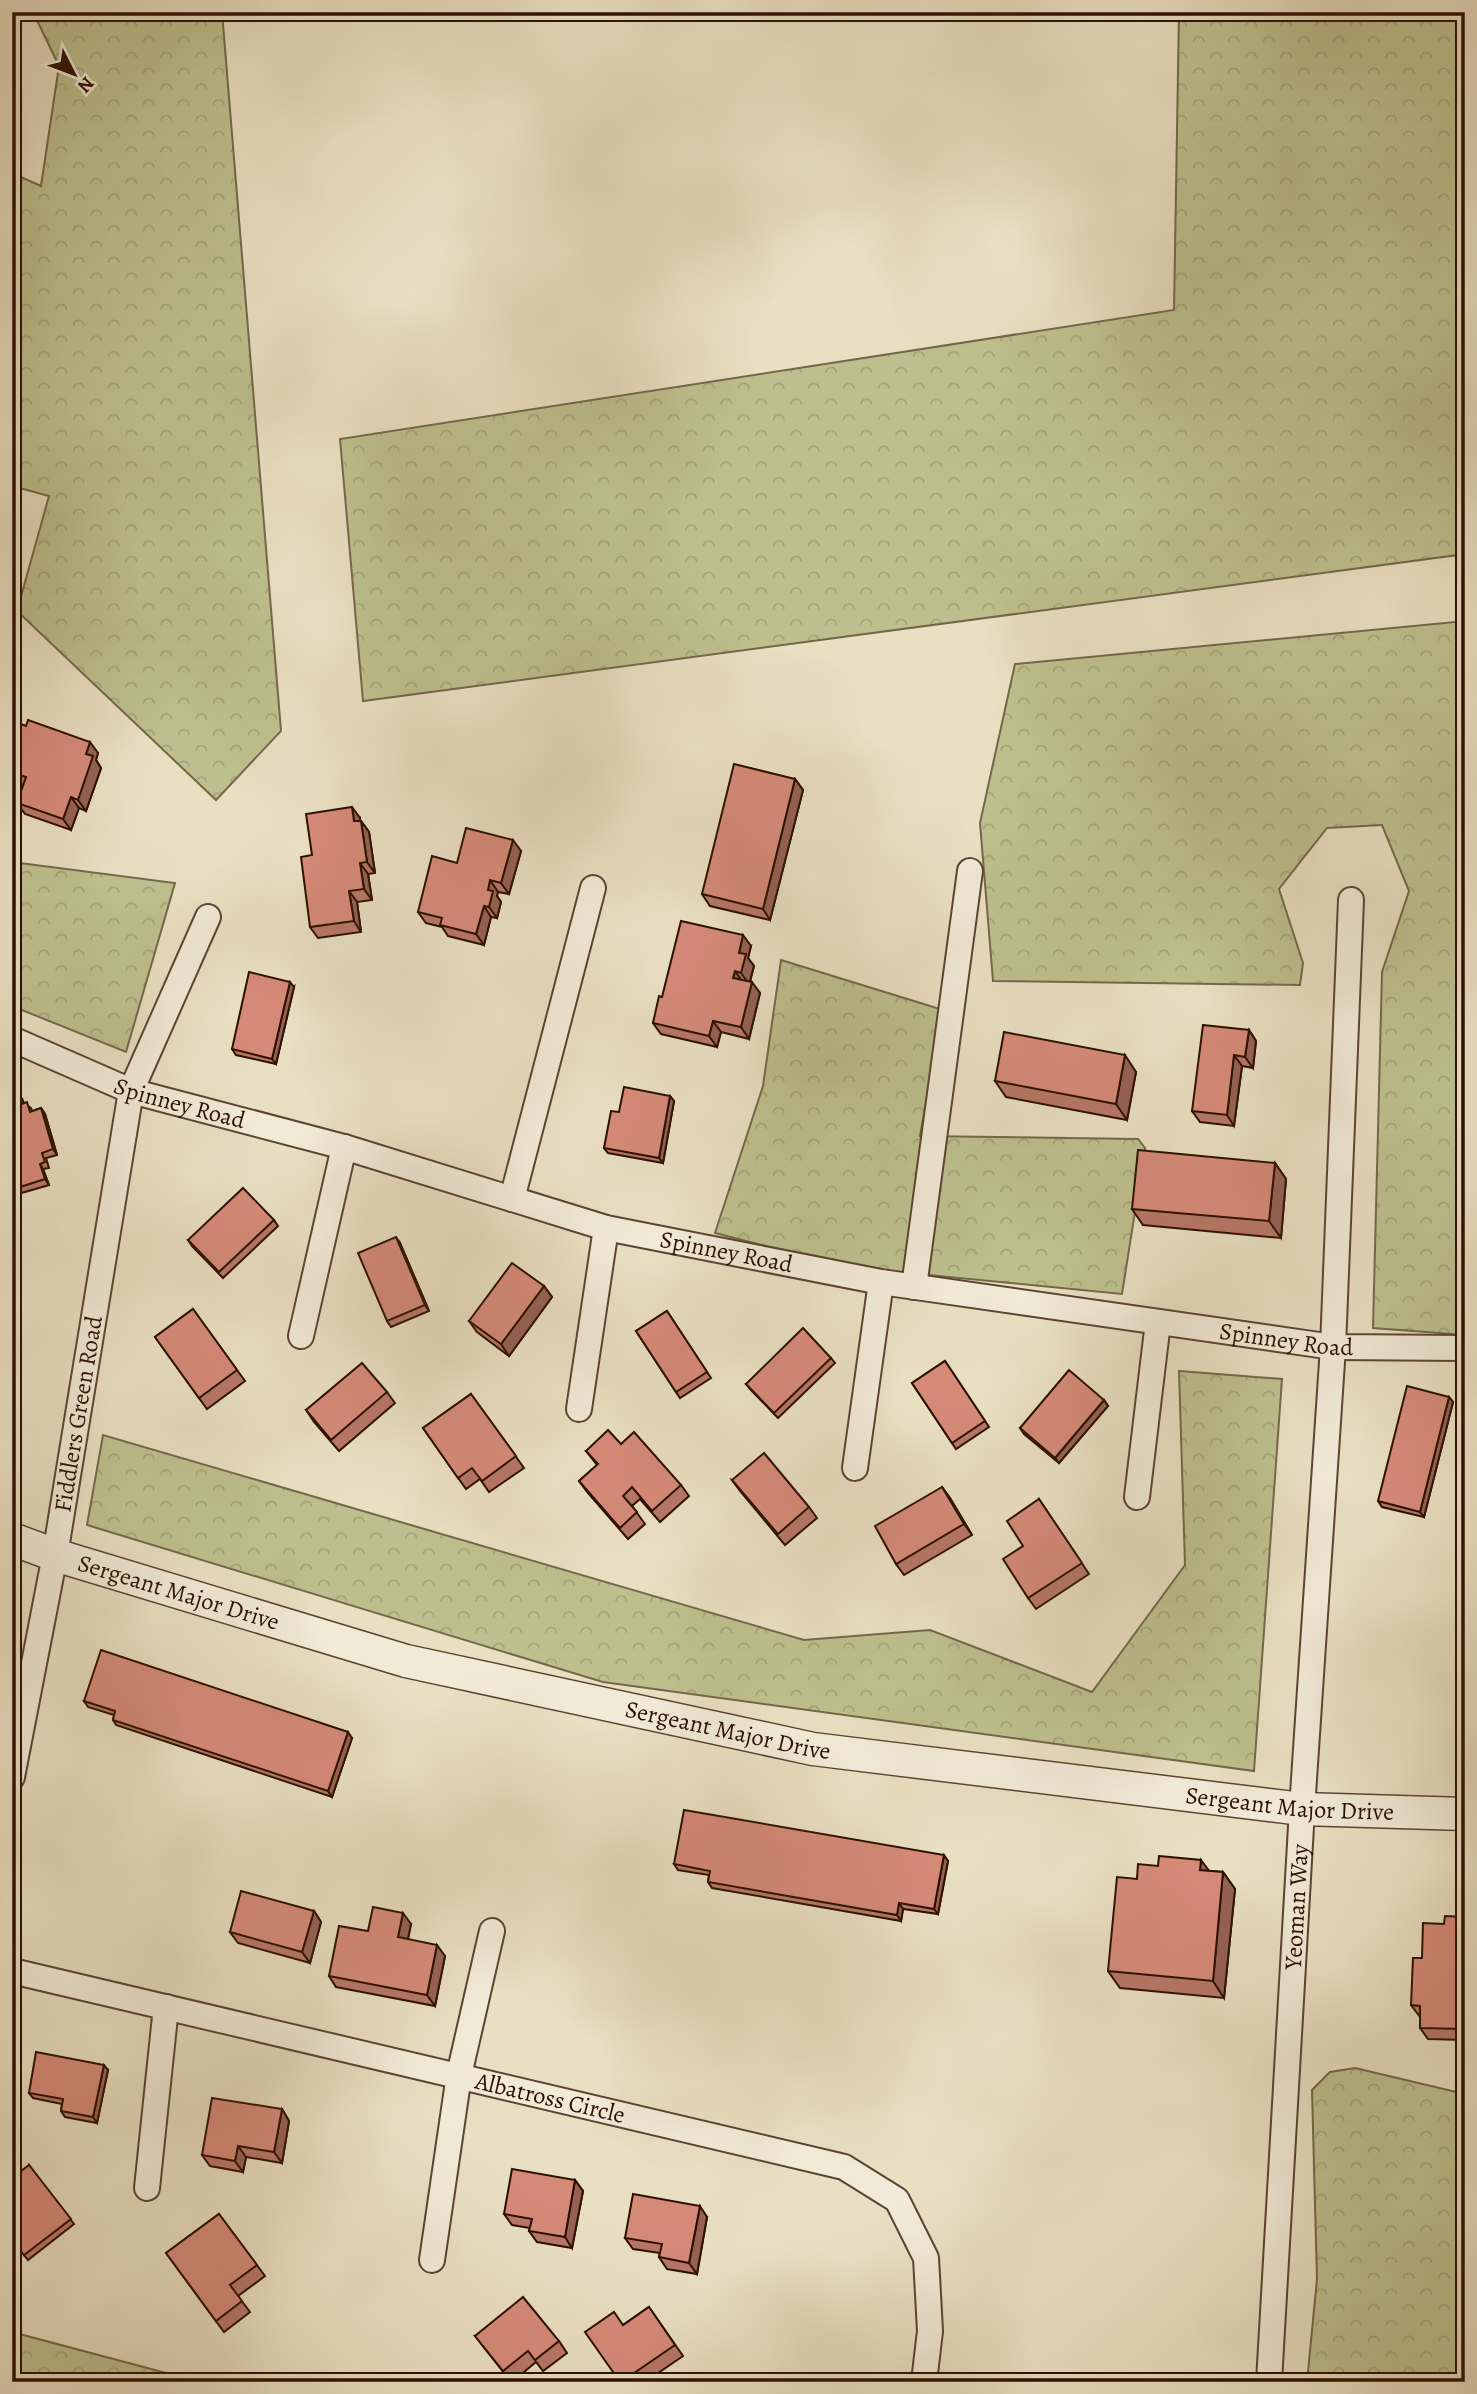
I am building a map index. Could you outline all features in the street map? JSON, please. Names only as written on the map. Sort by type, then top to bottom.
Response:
[{"type":"street","points":[[914,1287],[970,871]]},
{"type":"street","points":[[512,1199],[593,888]]},
{"type":"street","name":"Yeoman Way","points":[[1269,2382],[1302,1809],[1333,1348],[1351,900]]},
{"type":"street","name":"Fiddlers Green Road","points":[[12,1777],[55,1555],[131,1091],[208,918]]},
{"type":"street","name":"Spinney Road","points":[[12,1039],[131,1091],[344,1147],[606,1228],[881,1282],[1333,1348],[1465,1348]]},
{"type":"street","points":[[301,1336],[344,1147]]},
{"type":"street","points":[[579,1409],[606,1228]]},
{"type":"street","points":[[855,1468],[881,1282]]},
{"type":"street","points":[[1136,1496],[1158,1322]]},
{"type":"street","name":"Sergeant Major Drive","points":[[12,1539],[55,1555],[406,1661],[813,1749],[1302,1809],[1465,1814]]},
{"type":"street","points":[[432,2260],[459,2076],[492,1931]]},
{"type":"street","name":"Albatross Circle","points":[[12,1971],[844,2167],[897,2200],[926,2258],[930,2331],[924,2382]]},
{"type":"street","points":[[147,2188],[166,2007]]},
{"type":"green space","points":[[33,12],[222,12],[281,731],[216,800],[17,611],[49,496],[12,486],[12,173],[41,186],[59,66]]},
{"type":"green space","points":[[1179,12],[1465,12],[1465,554],[363,701],[340,439],[1174,310]]},
{"type":"green space","points":[[1465,621],[1465,1335],[1373,1328],[1382,972],[1409,891],[1382,825],[1327,828],[1279,889],[1303,963],[1300,985],[993,981],[980,823],[1015,664]]},
{"type":"green space","points":[[12,862],[175,883],[126,1052],[12,1006]]},
{"type":"green space","points":[[781,960],[943,1010],[920,1136],[1138,1139],[1145,1148],[1122,1294],[847,1267],[715,1233],[763,1086]]},
{"type":"green space","points":[[1179,1371],[1282,1379],[1254,1771],[603,1682],[87,1525],[103,1435],[804,1640],[930,1630],[1092,1692],[1185,1565]]},
{"type":"green space","points":[[1355,2068],[1465,2094],[1465,2382],[1307,2382],[1317,2279],[1312,2090],[1330,2072]]},
{"type":"green space","points":[[12,2332],[200,2382],[12,2382]]},
{"type":"building","points":[[28,720],[90,742],[86,754],[93,756],[78,800],[71,797],[63,819],[17,803],[26,777],[12,773],[12,764],[18,749],[12,747],[12,721],[26,726]]},
{"type":"building","points":[[734,764],[795,779],[763,909],[702,894]]},
{"type":"building","points":[[352,807],[354,821],[361,821],[367,862],[360,863],[364,889],[349,891],[354,921],[310,927],[301,857],[312,855],[306,814]]},
{"type":"building","points":[[466,828],[513,840],[501,883],[490,880],[488,890],[493,891],[489,907],[484,906],[476,934],[440,925],[442,918],[418,912],[432,856],[457,863]]},
{"type":"building","points":[[681,921],[743,935],[739,953],[746,954],[741,973],[735,971],[733,978],[752,982],[741,1027],[713,1021],[709,1036],[653,1023]]},
{"type":"building","points":[[249,972],[290,982],[272,1059],[232,1049]]},
{"type":"building","points":[[1203,1025],[1249,1030],[1245,1057],[1234,1055],[1227,1115],[1192,1111]]},
{"type":"building","points":[[1004,1032],[1125,1055],[1116,1104],[995,1081]]},
{"type":"building","points":[[624,1087],[670,1096],[659,1158],[604,1148],[611,1111],[619,1112]]},
{"type":"building","points":[[18,1093],[22,1104],[27,1102],[30,1112],[41,1108],[53,1149],[42,1153],[45,1162],[40,1164],[45,1179],[14,1189],[12,1094]]},
{"type":"building","points":[[1138,1150],[1275,1163],[1269,1221],[1132,1209]]},
{"type":"building","points":[[243,1188],[274,1220],[219,1272],[188,1240]]},
{"type":"building","points":[[396,1237],[425,1305],[387,1321],[358,1253]]},
{"type":"building","points":[[512,1263],[544,1286],[501,1344],[469,1321]]},
{"type":"building","points":[[193,1309],[237,1370],[199,1398],[155,1337]]},
{"type":"building","points":[[667,1311],[707,1372],[676,1392],[636,1331]]},
{"type":"building","points":[[803,1328],[831,1358],[774,1413],[746,1384]]},
{"type":"building","points":[[945,1361],[985,1421],[952,1443],[912,1383]]},
{"type":"building","points":[[362,1363],[387,1392],[331,1440],[306,1410]]},
{"type":"building","points":[[1069,1370],[1104,1400],[1055,1458],[1020,1428]]},
{"type":"building","points":[[1407,1386],[1449,1397],[1420,1512],[1378,1501]]},
{"type":"building","points":[[471,1394],[516,1456],[482,1481],[472,1468],[458,1478],[423,1428]]},
{"type":"building","points":[[608,1430],[621,1444],[634,1432],[681,1485],[652,1511],[632,1487],[623,1496],[637,1512],[620,1528],[579,1481],[598,1464],[586,1451]]},
{"type":"building","points":[[764,1453],[809,1507],[778,1534],[732,1480]]},
{"type":"building","points":[[942,1487],[964,1524],[896,1564],[875,1526]]},
{"type":"building","points":[[1039,1499],[1082,1563],[1028,1598],[1003,1559],[1023,1546],[1007,1521]]},
{"type":"building","points":[[101,1650],[348,1732],[328,1791],[113,1720],[115,1711],[84,1701]]},
{"type":"building","points":[[684,1810],[944,1855],[934,1909],[899,1903],[897,1915],[708,1882],[710,1871],[674,1864]]},
{"type":"building","points":[[1159,1856],[1201,1860],[1200,1870],[1223,1872],[1213,1981],[1108,1971],[1117,1877],[1137,1879],[1138,1864],[1158,1866]]},
{"type":"building","points":[[241,1891],[314,1911],[302,1952],[230,1932]]},
{"type":"building","points":[[373,1907],[403,1913],[398,1937],[437,1945],[427,1995],[329,1976],[339,1926],[368,1931]]},
{"type":"building","points":[[1445,1916],[1465,1917],[1465,2029],[1420,2028],[1420,2006],[1411,2005],[1413,1958],[1422,1958],[1423,1923],[1444,1924]]},
{"type":"building","points":[[36,2052],[104,2065],[93,2117],[61,2111],[63,2099],[29,2093]]},
{"type":"building","points":[[212,2098],[282,2109],[274,2152],[238,2146],[235,2161],[202,2155]]},
{"type":"building","points":[[29,2165],[71,2219],[24,2255],[12,2240],[12,2178]]},
{"type":"building","points":[[512,2169],[575,2180],[565,2237],[529,2231],[532,2219],[504,2214]]},
{"type":"building","points":[[633,2194],[700,2206],[689,2263],[659,2257],[662,2244],[625,2238]]},
{"type":"building","points":[[219,2214],[257,2265],[230,2285],[242,2301],[216,2321],[166,2253]]},
{"type":"building","points":[[523,2297],[559,2341],[535,2360],[528,2351],[503,2371],[475,2336]]},
{"type":"building","points":[[649,2307],[675,2345],[620,2382],[585,2332],[614,2312],[623,2325]]}]
